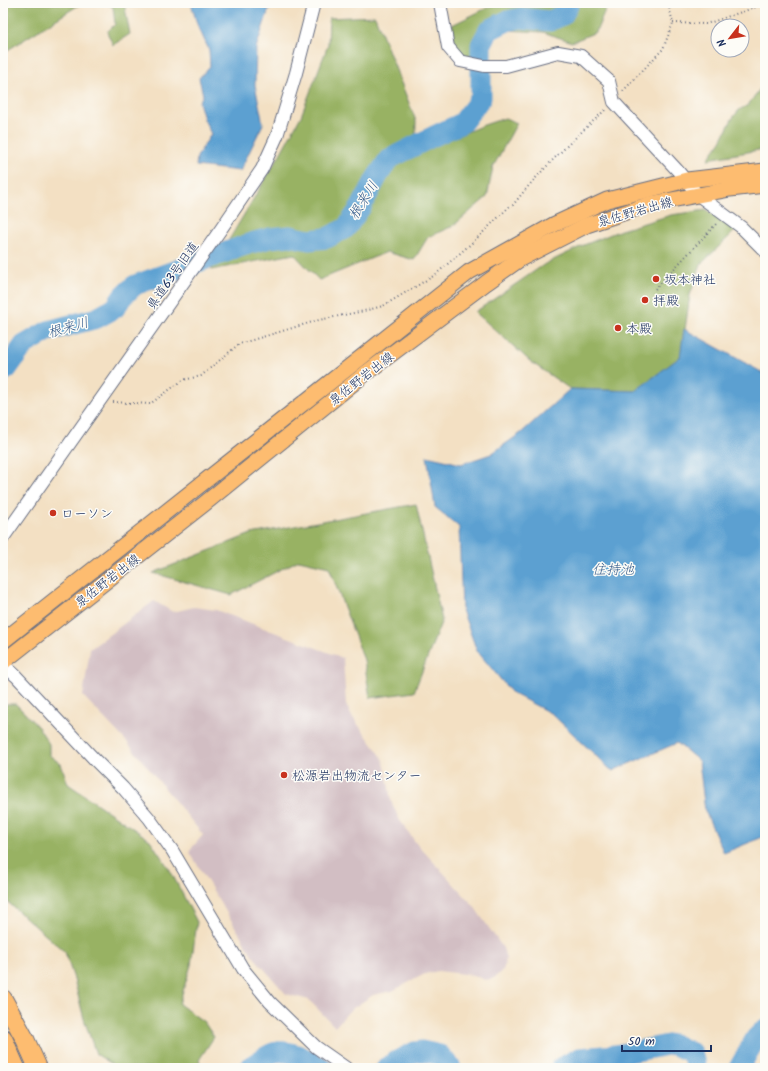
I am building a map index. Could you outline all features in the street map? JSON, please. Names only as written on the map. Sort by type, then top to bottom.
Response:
[{"type":"highway","points":[[3,990],[38,1068]]},
{"type":"highway","points":[[3,999],[25,1039]]},
{"type":"highway","points":[[4,1042],[16,1068]]},
{"type":"main road","name":"泉佐野岩出線","points":[[3,641],[469,272],[555,224],[607,200],[687,180],[765,171]]},
{"type":"main road","name":"泉佐野岩出線","points":[[3,663],[366,374],[520,259],[587,225],[650,204],[730,189],[765,185]]},
{"type":"street","name":"県道63号旧道","points":[[3,538],[222,229],[262,170],[277,136],[296,73],[314,3]]},
{"type":"street","points":[[440,3],[448,47],[460,61],[484,66],[506,66],[558,52],[581,56],[609,81],[614,102],[687,180],[698,195],[742,227],[765,251]]},
{"type":"street","points":[[3,663],[96,762],[123,788],[149,818],[172,850],[243,969],[270,1002],[316,1047],[346,1068]]},
{"type":"path","points":[[100,401],[150,404],[182,380],[201,376],[239,344],[318,320],[383,306],[435,274],[473,242],[510,206],[513,205],[556,156],[614,102],[663,49],[673,23],[668,3]]},
{"type":"path","points":[[673,23],[706,24],[765,4]]},
{"type":"path","points":[[655,289],[725,214]]},
{"type":"shaded area","points":[[154,601],[173,612],[194,607],[216,610],[343,658],[346,704],[351,715],[382,757],[386,770],[391,801],[399,819],[416,843],[473,905],[503,948],[506,959],[503,970],[494,978],[485,980],[473,975],[438,971],[425,974],[392,991],[373,995],[350,1010],[335,1027],[309,1000],[286,994],[253,956],[189,851],[203,835],[127,742],[83,696],[90,649]]},
{"type":"green space","points":[[10,3],[82,3],[3,53],[3,7]]},
{"type":"green space","points":[[106,3],[124,3],[130,34],[113,45],[107,32],[115,24],[113,7]]},
{"type":"green space","points":[[497,3],[608,3],[596,32],[572,42],[543,32],[506,30],[470,58],[459,54],[450,26]]},
{"type":"green space","points":[[375,16],[416,121],[415,154],[481,126],[505,118],[517,123],[493,167],[487,197],[453,226],[428,237],[414,260],[387,252],[319,280],[294,254],[211,270],[301,116],[328,45],[329,18]]},
{"type":"green space","points":[[765,82],[765,149],[708,159],[721,141],[732,119],[739,110],[748,105]]},
{"type":"green space","points":[[706,210],[736,230],[701,264],[690,295],[681,357],[635,391],[570,389],[531,362],[475,312],[545,264],[584,245],[621,230],[671,215]]},
{"type":"green space","points":[[416,504],[442,620],[414,692],[370,698],[364,660],[329,567],[299,560],[231,595],[153,573],[251,534]]},
{"type":"green space","points":[[3,704],[16,704],[39,728],[49,744],[49,755],[61,764],[68,784],[150,840],[170,870],[197,922],[191,965],[179,1004],[204,1022],[214,1037],[199,1060],[203,1068],[116,1068],[96,1054],[84,1019],[74,979],[65,952],[3,898]]},
{"type":"water","points":[[191,3],[271,3],[256,48],[255,85],[263,124],[240,171],[196,166],[197,157],[211,134],[204,119],[199,102],[203,95],[199,78],[210,66],[209,50],[197,24]]},
{"type":"water","name":"住持池","points":[[684,329],[765,374],[765,836],[724,853],[705,811],[699,761],[677,743],[612,771],[552,714],[512,693],[477,651],[462,610],[459,527],[435,507],[427,456],[461,464],[491,454],[521,433],[570,389],[635,391],[680,357]]},
{"type":"waterway","name":"根来川","points":[[3,371],[7,369],[24,345],[48,331],[97,318],[115,308],[123,296],[135,285],[251,243],[270,238],[290,236],[309,240],[327,238],[346,228],[361,207],[377,177],[389,159],[462,123],[481,98],[481,45],[489,30],[507,21],[521,18],[550,21],[563,15],[569,3]]},
{"type":"waterway","points":[[739,1068],[756,1038],[765,1029]]},
{"type":"waterway","points":[[561,1068],[579,1058],[615,1055],[673,1044],[692,1053],[696,1068]]},
{"type":"waterway","points":[[386,1068],[415,1052],[422,1051],[440,1055],[451,1068]]},
{"type":"waterway","points":[[249,1068],[258,1061],[276,1052],[300,1056],[322,1068]]},
{"type":"place","name":"坂本神社","points":[[656,279]]},
{"type":"place","name":"拝殿","points":[[645,300]]},
{"type":"place","name":"本殿","points":[[618,328]]},
{"type":"place","name":"ローソン","points":[[53,513]]},
{"type":"place","name":"松源岩出物流センター","points":[[284,775]]}]
